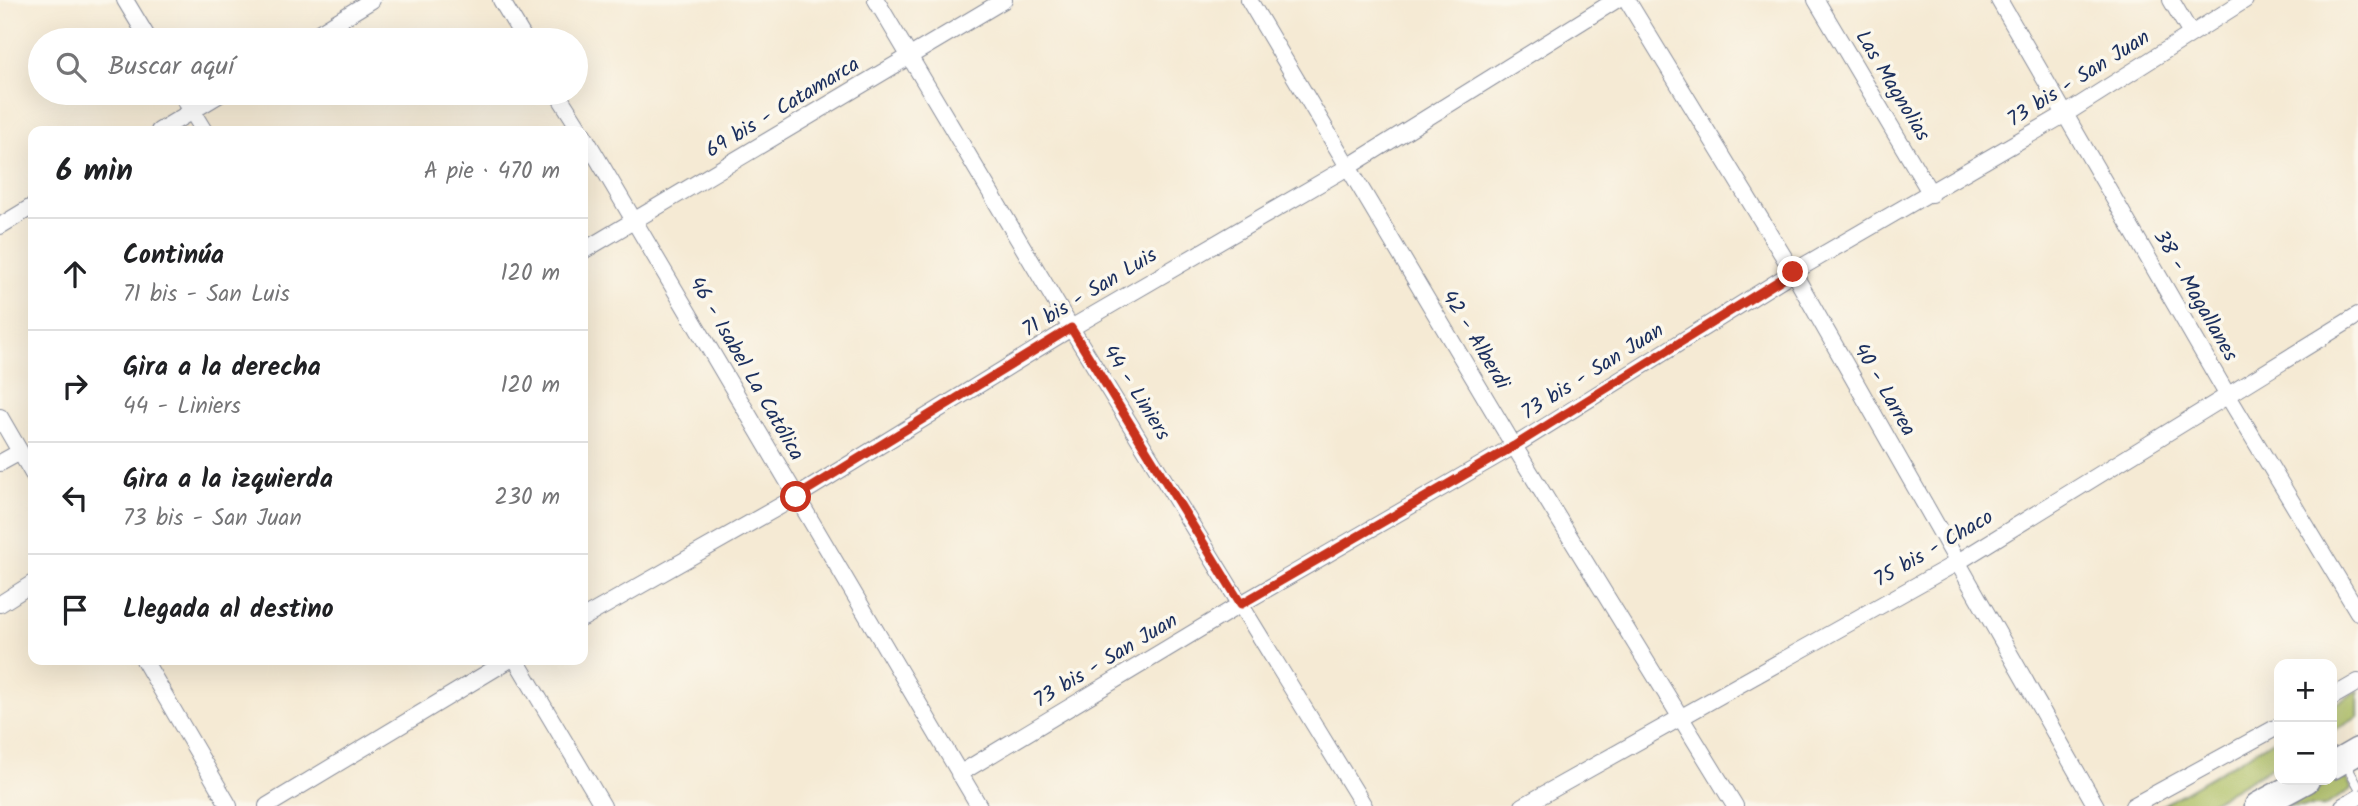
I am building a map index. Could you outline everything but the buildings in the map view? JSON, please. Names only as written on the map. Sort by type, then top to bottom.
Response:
[{"type":"highway","points":[[2267,804],[2298,785]]},
{"type":"street","points":[[125,0],[142,28]]},
{"type":"street","points":[[326,28],[372,0]]},
{"type":"street","points":[[500,0],[518,28]]},
{"type":"street","name":"44 - Liniers","points":[[876,0],[1071,328],[1364,806]]},
{"type":"street","name":"69 bis - Catamarca","points":[[588,248],[1004,0]]},
{"type":"street","name":"42 - Alberdi","points":[[1249,0],[1514,446],[1735,806]]},
{"type":"street","name":"71 bis - San Luis","points":[[588,615],[796,497],[1071,328],[1348,167],[1616,0]]},
{"type":"street","name":"40 - Larrea","points":[[1627,0],[1793,272],[2096,806]]},
{"type":"street","name":"Las Magnolias","points":[[1816,0],[1931,194]]},
{"type":"street","name":"38 - Magallanes","points":[[1999,0],[2067,113],[2228,396],[2358,612]]},
{"type":"street","points":[[2171,0],[2191,34]]},
{"type":"street","name":"73 bis - San Juan","points":[[959,774],[1241,604],[1514,446],[1793,272],[2067,113],[2245,0]]},
{"type":"street","points":[[188,105],[201,126]]},
{"type":"street","points":[[167,126],[202,105]]},
{"type":"street","name":"46 - Isabel La Católica","points":[[564,105],[578,126]]},
{"type":"street","name":"46 - Isabel La Católica","points":[[588,143],[979,806]]},
{"type":"street","points":[[0,226],[28,209]]},
{"type":"street","name":"75 bis - Chaco","points":[[1523,806],[1958,562],[2358,315]]},
{"type":"street","points":[[0,417],[28,466]]},
{"type":"street","points":[[0,463],[20,452]]},
{"type":"street","points":[[0,604],[28,586]]},
{"type":"street","points":[[147,665],[229,806]]},
{"type":"street","points":[[267,806],[501,665]]},
{"type":"street","points":[[519,665],[603,806]]},
{"type":"street","points":[[2337,694],[2358,682]]},
{"type":"street","points":[[2133,806],[2274,729]]},
{"type":"street","points":[[2343,806],[2358,797]]},
{"type":"lane","points":[[2344,759],[2358,786]]},
{"type":"green space","points":[[2358,691],[2358,717],[2337,729],[2337,722],[2337,703]]},
{"type":"green space","points":[[2274,740],[2274,766],[2205,806],[2161,806]]},
{"type":"green space","points":[[2343,774],[2352,789],[2324,806],[2288,806],[2324,785],[2337,785],[2337,777]]},
{"type":"route","points":[[796,497],[1071,328],[1241,604],[1514,446],[1793,272]]}]
